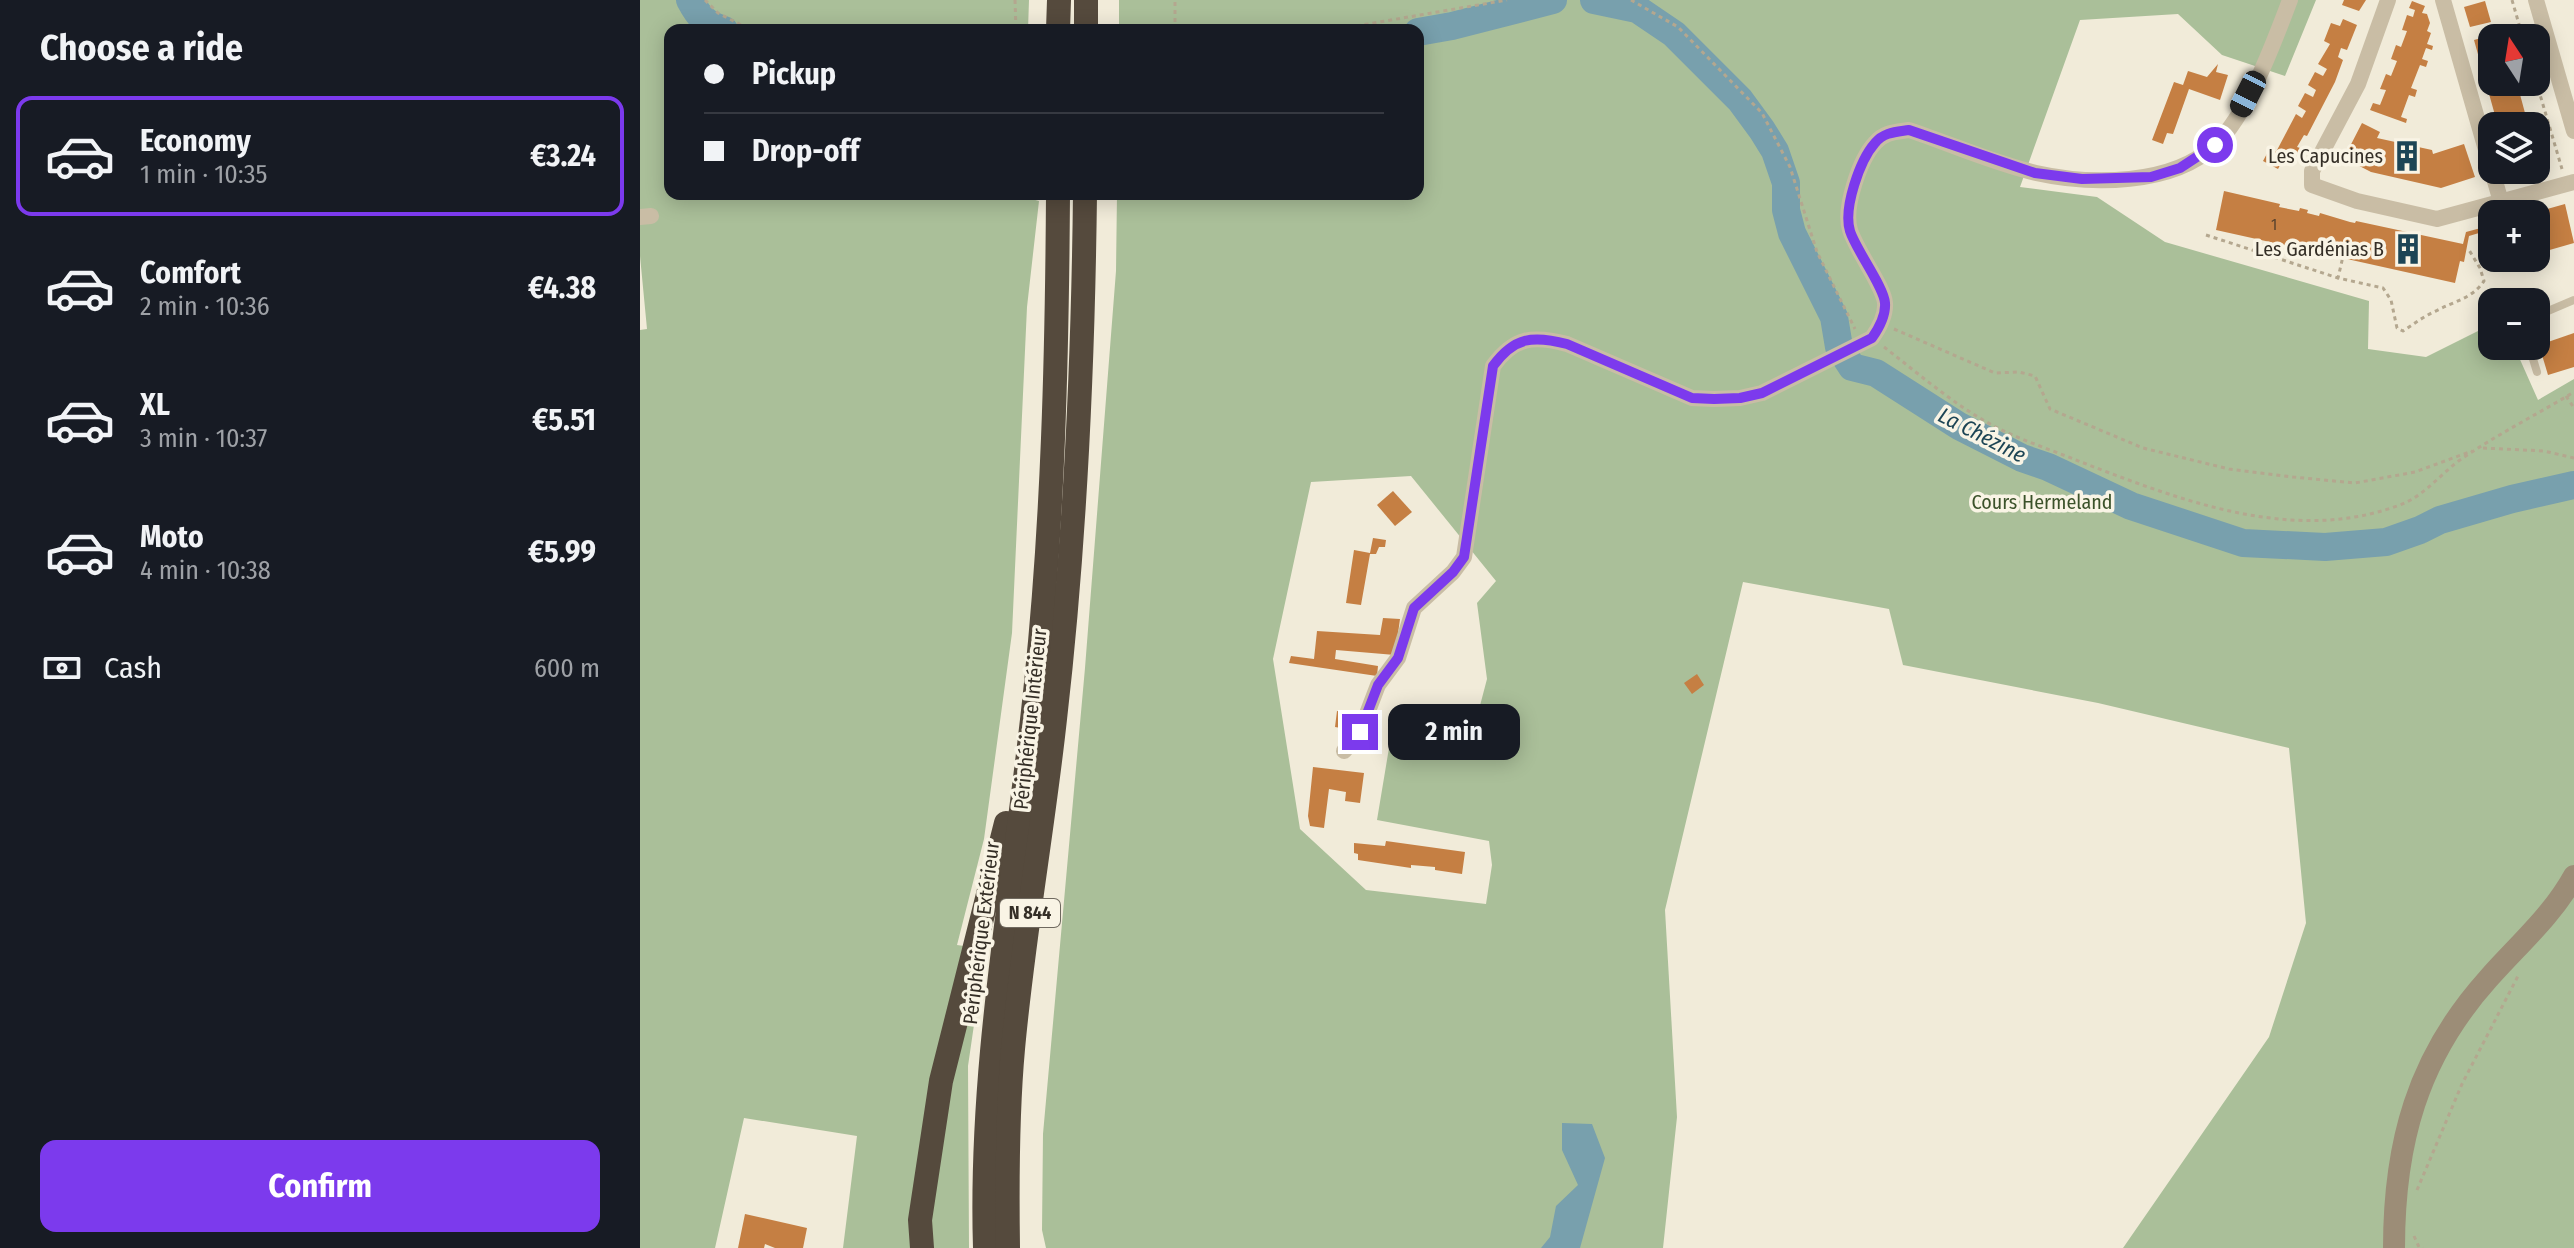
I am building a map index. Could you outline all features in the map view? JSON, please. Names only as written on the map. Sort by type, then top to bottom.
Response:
[{"type":"highway","points":[[1058,24],[1059,0]]},
{"type":"highway","points":[[1086,0],[1086,24]]},
{"type":"highway","name":"Périphérique Extérieur","points":[[985,1248],[987,1094],[1037,670],[1048,538],[1056,393],[1058,200]]},
{"type":"highway","name":"Périphérique Intérieur","points":[[1008,1248],[1007,1160],[1013,1047],[1053,741],[1064,627],[1079,406],[1085,200]]},
{"type":"highway","points":[[922,1248],[920,1220],[941,1081],[1006,823],[1021,812]]},
{"type":"highway","points":[[1007,1160],[1020,1182],[1025,1248]]},
{"type":"street","points":[[1344,751],[1360,732],[1378,685],[1398,658],[1414,608],[1453,572],[1464,557],[1493,366],[1505,349],[1526,339],[1557,341],[1692,398],[1740,398],[1762,393],[1867,340],[1882,323],[1885,302],[1849,229],[1849,208],[1857,177],[1874,143],[1889,132],[1909,130],[2035,173],[2082,179],[2151,177],[2180,168],[2215,145],[2238,114],[2270,53],[2290,0]]},
{"type":"street","points":[[2388,0],[2358,84],[2312,171],[2312,185],[2357,201],[2437,219],[2478,208]]},
{"type":"street","points":[[2443,0],[2500,200]]},
{"type":"street","points":[[2536,0],[2574,131]]},
{"type":"street","points":[[2508,200],[2570,183]]},
{"type":"street","points":[[2394,1248],[2398,1164],[2407,1121],[2421,1084],[2441,1044],[2463,1011],[2487,980],[2542,922],[2574,876]]},
{"type":"lane","points":[[2550,310],[2574,300]]},
{"type":"lane","points":[[2533,360],[2537,372]]},
{"type":"path","points":[[705,0],[718,13],[739,24]]},
{"type":"path","points":[[1015,0],[1016,24]]},
{"type":"path","points":[[1175,0],[1175,24]]},
{"type":"path","points":[[1368,24],[1507,0]]},
{"type":"path","points":[[1631,0],[1678,27],[1762,113],[1790,167],[1817,252],[1867,340],[1992,425],[2138,484],[2205,505],[2282,520],[2340,521],[2398,506],[2424,493],[2458,462],[2574,392]]},
{"type":"path","points":[[2512,0],[2519,24]]},
{"type":"path","points":[[2541,96],[2570,183]]},
{"type":"path","points":[[2206,235],[2338,278],[2383,288],[2391,300],[2397,328],[2403,331],[2477,291],[2484,281],[2469,250]]},
{"type":"path","points":[[2338,278],[2344,252]]},
{"type":"path","points":[[1882,323],[1995,373],[2019,372],[2035,376],[2050,409],[2143,448],[2229,469],[2355,483],[2415,472],[2479,449],[2544,451],[2574,458]]},
{"type":"path","points":[[2566,396],[2574,408]]},
{"type":"path","points":[[2415,1197],[2462,1084],[2523,967]]},
{"type":"path","points":[[2410,1227],[2419,1247],[2423,1248]]},
{"type":"green space","points":[[640,0],[1029,0],[1028,24],[664,24],[664,200],[1039,201],[1027,307],[1012,633],[984,839],[957,945],[985,949],[968,1066],[969,1248],[843,1248],[857,1136],[744,1118],[715,1248],[640,1248],[640,330],[647,329],[640,256]]},
{"type":"green space","name":"Cours Hermeland","points":[[1119,0],[2316,0],[2285,76],[2222,55],[2178,14],[2080,20],[2020,187],[2097,197],[2165,242],[2369,301],[2368,349],[2426,357],[2478,331],[2478,360],[2520,360],[2538,400],[2574,379],[2574,1248],[2123,1248],[2269,1037],[2306,923],[2289,748],[2098,703],[1903,665],[1889,609],[1743,582],[1665,910],[1677,1117],[1663,1248],[1046,1248],[1042,1230],[1043,1134],[1085,668],[1116,271],[1117,200],[1424,200],[1424,24],[1119,24]],"holes":[[[1411,476],[1496,581],[1477,603],[1487,679],[1472,736],[1394,718],[1377,820],[1489,841],[1492,865],[1486,904],[1366,890],[1300,829],[1273,659],[1311,482]]]},
{"type":"water","points":[[1562,1123],[1592,1124],[1605,1158],[1580,1248],[1541,1248],[1550,1237],[1556,1206],[1578,1185],[1562,1150]]},
{"type":"building","points":[[2344,0],[2366,0],[2359,11],[2342,5]]},
{"type":"building","points":[[2412,1],[2425,6],[2422,13],[2427,14],[2430,23],[2427,31],[2431,33],[2427,44],[2433,46],[2432,50],[2426,48],[2422,59],[2428,61],[2426,67],[2420,65],[2411,88],[2417,90],[2415,97],[2409,95],[2401,117],[2407,119],[2406,123],[2370,110],[2373,103],[2380,105],[2386,90],[2380,89],[2386,74],[2391,76],[2397,61],[2391,59],[2396,45],[2401,47],[2407,31],[2402,30],[2407,15],[2413,17],[2415,10],[2409,8]]},
{"type":"building","points":[[2485,1],[2491,22],[2470,27],[2464,7]]},
{"type":"building","points":[[2343,19],[2357,25],[2347,50],[2341,48],[2338,57],[2343,60],[2335,82],[2307,136],[2304,135],[2297,147],[2300,148],[2293,161],[2285,156],[2278,169],[2263,161],[2270,148],[2276,152],[2296,114],[2302,118],[2306,111],[2298,106],[2305,93],[2313,97],[2316,90],[2308,85],[2315,72],[2323,76],[2327,69],[2318,64],[2330,44],[2324,41],[2331,23],[2340,26]]},
{"type":"building","points":[[2218,64],[2216,72],[2228,75],[2220,100],[2189,89],[2173,134],[2167,133],[2163,144],[2152,140],[2174,82],[2183,85],[2188,71],[2207,77]]},
{"type":"building","points":[[2490,96],[2520,96],[2525,112],[2494,112]]},
{"type":"building","name":"Les Capucines","points":[[2362,123],[2380,132],[2377,138],[2432,150],[2433,154],[2464,144],[2475,177],[2441,188],[2371,172],[2344,158]]},
{"type":"building","points":[[2224,191],[2280,204],[2279,207],[2308,210],[2307,213],[2319,216],[2320,213],[2350,222],[2463,244],[2466,232],[2478,229],[2478,233],[2469,236],[2464,262],[2460,261],[2455,283],[2347,259],[2348,253],[2325,248],[2324,254],[2216,230]]},
{"type":"building","points":[[2565,204],[2574,243],[2550,250],[2550,208]]},
{"type":"building","points":[[2574,333],[2574,367],[2548,375],[2544,360],[2550,360],[2550,341]]},
{"type":"building","points":[[1393,491],[1412,512],[1395,526],[1377,505]]},
{"type":"building","points":[[1373,538],[1386,540],[1385,547],[1379,547],[1376,554],[1370,554],[1361,605],[1346,603],[1354,550],[1370,553]]},
{"type":"building","points":[[1383,618],[1400,619],[1395,655],[1336,650],[1335,659],[1378,666],[1377,676],[1289,663],[1291,656],[1314,659],[1317,631],[1380,635]]},
{"type":"building","points":[[1697,674],[1704,685],[1692,694],[1684,683]]},
{"type":"building","points":[[1337,711],[1360,714],[1358,731],[1335,727]]},
{"type":"building","points":[[1313,767],[1364,773],[1360,803],[1345,801],[1346,792],[1329,789],[1324,828],[1310,826],[1308,816]]},
{"type":"building","points":[[1386,841],[1465,852],[1462,874],[1435,870],[1435,867],[1411,865],[1411,868],[1358,860],[1358,854],[1354,853],[1354,843],[1385,846]]},
{"type":"building","points":[[745,1214],[807,1228],[803,1248],[775,1248],[765,1244],[764,1248],[738,1248]]},
{"type":"waterway","name":"La Chézine","points":[[690,0],[696,11],[710,24]]},
{"type":"waterway","name":"La Chézine","points":[[1424,31],[1553,0]]},
{"type":"waterway","name":"La Chézine","points":[[1594,0],[1637,9],[1674,34],[1740,100],[1762,130],[1775,151],[1786,183],[1786,210],[1792,233],[1834,317],[1839,347],[1852,367],[1876,373],[1959,426],[2022,458],[2131,506],[2243,543],[2325,547],[2386,542],[2440,520],[2574,485]]},
{"type":"place","name":"Les Capucines","points":[[2407,156]]},
{"type":"place","name":"Les Gardénias B","points":[[2408,249]]},
{"type":"route","points":[[1360,732],[1378,685],[1398,658],[1414,608],[1453,572],[1464,557],[1493,366],[1505,349],[1526,339],[1548,339],[1567,344],[1692,398],[1740,398],[1762,393],[1872,338],[1882,323],[1885,302],[1849,229],[1849,208],[1857,177],[1874,143],[1889,132],[1909,130],[2035,173],[2082,179],[2151,177],[2180,168],[2215,145]]}]
